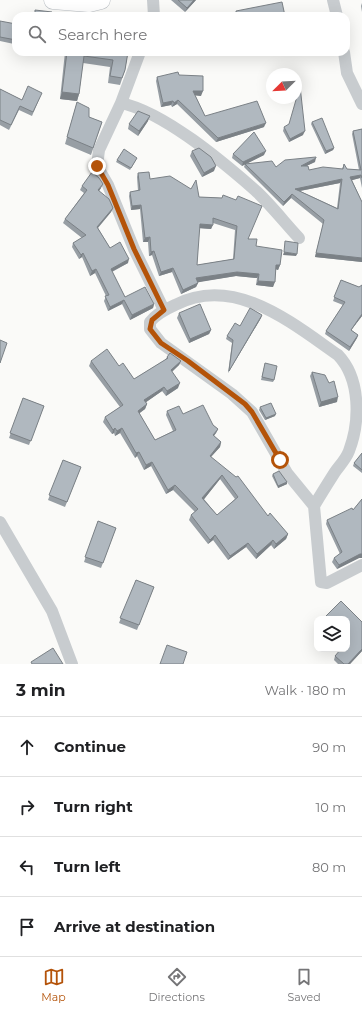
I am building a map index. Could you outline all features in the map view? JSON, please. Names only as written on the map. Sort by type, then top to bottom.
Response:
[{"type":"main road","points":[[53,0],[89,2],[101,0]]},
{"type":"street","points":[[154,0],[154,12]]},
{"type":"street","points":[[333,0],[336,12]]},
{"type":"street","points":[[139,56],[121,103],[99,150],[97,166],[108,185],[134,249],[164,310]]},
{"type":"street","points":[[345,56],[347,73],[362,104]]},
{"type":"street","points":[[121,103],[143,109],[195,141],[257,192],[299,238]]},
{"type":"street","points":[[314,506],[349,451],[355,428],[358,394],[346,364],[338,355],[272,311],[248,300],[231,296],[200,297],[186,299],[164,310],[150,322],[150,329],[155,336],[161,343],[232,394],[252,412],[287,472],[314,506],[321,582],[326,583],[362,565]]},
{"type":"street","points":[[0,522],[52,611],[72,664]]},
{"type":"building","points":[[178,0],[194,0],[187,8]]},
{"type":"building","points":[[282,2],[284,12],[236,12]]},
{"type":"building","points":[[35,10],[52,12],[35,12]]},
{"type":"building","points":[[0,21],[12,23],[12,39],[0,37]]},
{"type":"building","points":[[66,56],[84,56],[79,94],[62,92]]},
{"type":"building","points":[[84,56],[127,56],[122,78],[110,76],[113,60]]},
{"type":"building","points":[[178,72],[179,75],[203,76],[203,91],[193,91],[205,116],[257,101],[266,123],[218,138],[178,100],[174,103],[173,101],[163,103],[157,77]]},
{"type":"building","points":[[28,86],[42,93],[33,112],[20,106],[11,125],[0,120],[0,89],[22,100]]},
{"type":"building","points":[[77,102],[89,108],[89,117],[102,122],[93,148],[67,137]]},
{"type":"building","points":[[295,104],[302,104],[305,131],[290,139],[284,127],[289,124]]},
{"type":"building","points":[[138,111],[150,116],[139,131],[129,124]]},
{"type":"building","points":[[322,118],[334,148],[326,151],[312,122]]},
{"type":"building","points":[[362,129],[362,178],[361,175],[350,177],[362,202],[362,258],[316,253],[324,220],[292,194],[284,202],[245,164],[272,161],[276,167],[285,160],[316,157],[301,166],[308,166],[309,170],[323,167],[343,169],[344,164],[347,169],[361,170],[353,131]],"holes":[[[342,179],[338,209],[295,189]]]},
{"type":"building","points":[[254,132],[266,151],[243,162],[233,154]]},
{"type":"building","points":[[199,148],[211,157],[216,166],[204,173],[192,151]]},
{"type":"building","points":[[124,149],[137,158],[131,168],[117,160]]},
{"type":"building","points":[[92,172],[103,184],[98,190],[109,199],[113,208],[97,227],[110,248],[120,242],[129,259],[111,269],[125,297],[145,287],[154,304],[132,315],[124,300],[110,307],[105,296],[109,295],[96,269],[92,271],[83,253],[81,255],[73,243],[86,235],[65,219],[87,190],[82,186]]},
{"type":"building","points":[[149,172],[150,179],[170,176],[191,189],[196,180],[199,197],[222,198],[223,195],[236,200],[238,196],[262,206],[248,239],[257,239],[256,246],[282,250],[280,265],[276,265],[275,282],[258,281],[259,274],[237,272],[196,278],[198,283],[183,290],[173,268],[161,272],[154,251],[151,252],[150,237],[145,238],[141,205],[132,206],[130,192],[140,190],[138,173]],"holes":[[[213,218],[237,226],[234,259],[197,265],[200,224],[213,225]]]},
{"type":"building","points":[[285,241],[298,243],[297,254],[284,252]]},
{"type":"building","points":[[341,280],[359,287],[362,285],[362,314],[351,330],[358,335],[350,347],[326,331],[345,302],[334,297]]},
{"type":"building","points":[[200,304],[211,330],[190,339],[179,313]]},
{"type":"building","points":[[250,308],[262,315],[229,371],[233,340],[227,336],[235,323],[240,326]]},
{"type":"building","points":[[0,340],[7,343],[0,363]]},
{"type":"building","points":[[107,349],[119,366],[123,363],[134,379],[168,358],[167,357],[170,353],[181,361],[171,370],[180,383],[167,391],[164,387],[144,400],[147,404],[138,411],[155,440],[176,430],[167,411],[179,406],[183,414],[203,405],[213,425],[218,429],[213,435],[221,442],[210,456],[236,477],[238,476],[268,516],[270,513],[288,534],[276,544],[273,540],[257,554],[248,543],[230,556],[215,535],[210,540],[191,515],[198,509],[175,485],[168,490],[152,462],[146,465],[139,452],[136,453],[122,428],[117,431],[115,428],[113,430],[105,417],[123,405],[91,361]],"holes":[[[222,475],[238,497],[217,515],[202,498]]]},
{"type":"building","points":[[265,363],[277,366],[274,380],[262,377]]},
{"type":"building","points":[[312,372],[325,375],[329,383],[334,381],[338,397],[321,402]]},
{"type":"building","points":[[23,398],[44,406],[31,441],[10,433]]},
{"type":"building","points":[[271,403],[276,414],[266,418],[260,407]]},
{"type":"building","points":[[362,453],[362,470],[354,463]]},
{"type":"building","points":[[63,460],[81,467],[67,502],[49,495]]},
{"type":"building","points":[[279,471],[287,482],[278,486],[273,474]]},
{"type":"building","points":[[362,499],[362,554],[339,565],[334,558],[342,552],[327,520],[352,508],[353,510]]},
{"type":"building","points":[[98,521],[116,528],[103,563],[85,557]]},
{"type":"building","points":[[136,580],[154,587],[139,625],[120,618]]},
{"type":"building","points":[[341,601],[362,622],[362,649],[348,664],[344,664],[335,656],[338,652],[350,652],[350,616],[326,616]]},
{"type":"building","points":[[167,645],[187,652],[183,664],[160,664]]},
{"type":"building","points":[[53,648],[63,664],[32,664],[31,662]]},
{"type":"route","points":[[97,166],[108,185],[134,249],[164,310],[150,322],[150,329],[161,343],[188,361],[245,404],[252,412],[280,460]]}]
